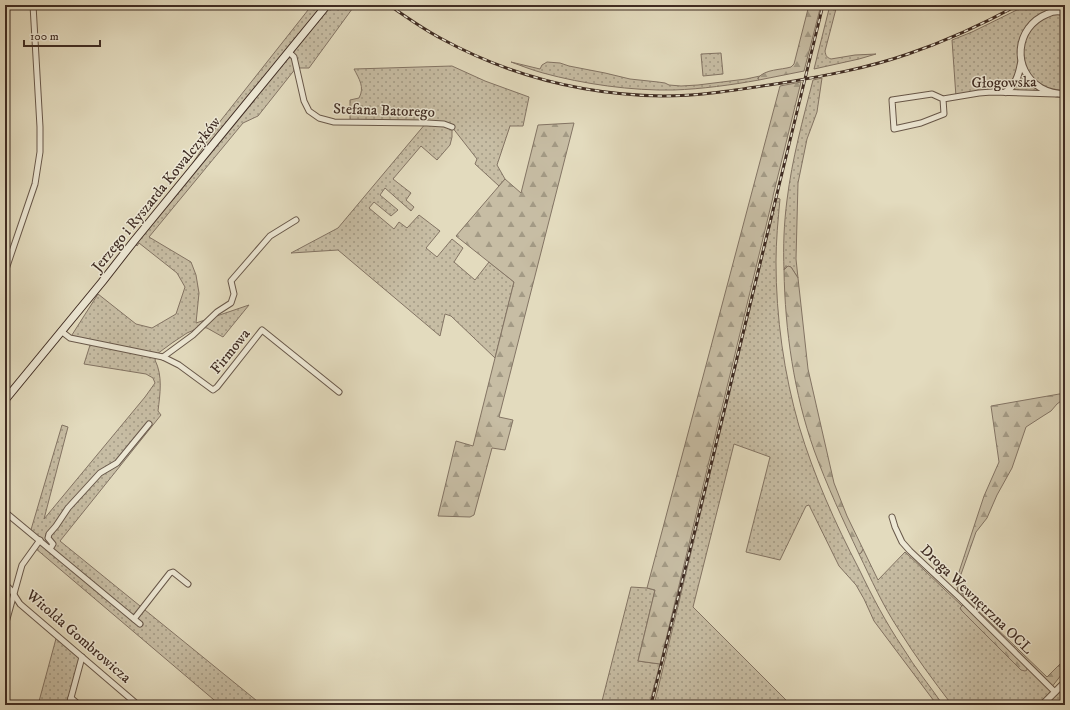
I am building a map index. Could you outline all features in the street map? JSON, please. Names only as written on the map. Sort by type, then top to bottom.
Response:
[{"type":"main road","name":"Jerzego i Ryszarda Kowalczyków","points":[[5,400],[327,5]]},
{"type":"street","points":[[5,272],[35,184],[40,152],[33,5]]},
{"type":"street","points":[[1053,12],[1062,5]]},
{"type":"street","points":[[1006,92],[1017,80],[1020,70],[1020,53],[1023,37],[1027,29],[1039,18],[1053,12],[1059,11],[1065,13]]},
{"type":"street","name":"Stefana Batorego","points":[[289,52],[294,57],[304,101],[309,111],[319,118],[334,122],[427,123],[452,126]]},
{"type":"street","points":[[1021,61],[1026,73],[1035,84],[1048,91],[1064,94]]},
{"type":"street","name":"Głogowska","points":[[944,99],[944,114],[921,123],[894,129],[892,100],[932,94],[944,99],[983,92],[1049,95],[1064,94]]},
{"type":"street","points":[[163,357],[193,335],[217,312],[231,303],[234,294],[231,281],[270,236],[296,220]]},
{"type":"street","name":"Firmowa","points":[[61,331],[70,338],[163,357],[179,365],[213,390],[217,387],[262,330],[339,392]]},
{"type":"street","points":[[50,548],[53,544],[48,538],[49,534],[68,508],[100,473],[117,463],[149,424]]},
{"type":"street","points":[[5,512],[140,624]]},
{"type":"street","name":"Droga Wewnętrzna OCL","points":[[892,517],[902,542],[910,551],[1055,692]]},
{"type":"street","points":[[5,626],[22,565],[40,540]]},
{"type":"street","points":[[134,619],[170,573],[173,572],[188,584]]},
{"type":"street","name":"Witolda Gombrowicza","points":[[5,584],[20,604],[138,705]]},
{"type":"street","points":[[69,705],[82,657]]},
{"type":"street","points":[[1042,705],[1065,682]]},
{"type":"street","points":[[71,698],[78,705]]},
{"type":"green space","points":[[312,5],[355,5],[309,68],[296,68],[258,116],[243,123],[149,237],[191,262],[196,275],[199,293],[196,323],[249,305],[223,337],[207,328],[201,327],[187,333],[157,354],[155,360],[158,366],[160,379],[158,411],[161,415],[60,541],[262,705],[220,705],[35,548],[40,540],[30,533],[62,425],[68,427],[44,519],[155,383],[153,378],[146,374],[84,364],[91,342],[70,338],[98,294],[136,324],[152,328],[176,314],[185,287],[177,273],[139,243],[137,246],[134,241],[191,166],[218,124]]},
{"type":"green space","points":[[809,5],[821,5],[804,71],[759,80],[758,78],[765,73],[791,67],[794,64]]},
{"type":"green space","points":[[830,5],[837,5],[825,51],[827,57],[831,59],[855,55],[876,54],[814,69]]},
{"type":"green space","points":[[1027,5],[1062,5],[1053,11],[1065,14],[1065,93],[1006,92],[956,97],[952,40],[972,32]]},
{"type":"green space","points":[[721,53],[723,74],[703,76],[701,54]]},
{"type":"green space","points":[[511,62],[540,69],[542,65],[547,62],[560,63],[630,79],[681,86],[746,79],[760,76],[758,78],[759,80],[706,88],[658,90],[608,86],[558,77]]},
{"type":"green space","points":[[452,66],[485,81],[529,97],[523,126],[510,126],[497,165],[505,179],[499,186],[475,164],[477,159],[452,127],[450,145],[437,160],[421,146],[393,179],[411,193],[406,200],[414,207],[411,211],[385,188],[380,195],[398,210],[391,216],[374,202],[369,208],[394,229],[399,222],[407,228],[419,215],[440,231],[426,248],[437,257],[452,239],[463,248],[454,262],[475,280],[489,262],[514,282],[495,358],[451,316],[445,314],[440,336],[338,250],[291,253],[338,228],[426,123],[350,123],[350,100],[359,98],[361,94],[361,83],[354,69]]},
{"type":"green space","points":[[822,78],[817,112],[807,139],[798,183],[796,259],[798,278],[791,267],[785,267],[784,270],[784,235],[787,200],[795,154],[813,80]]},
{"type":"green space","points":[[801,82],[660,664],[638,661],[655,590],[647,588],[780,86]]},
{"type":"green space","points":[[574,123],[499,417],[513,420],[505,450],[492,448],[474,515],[470,517],[438,516],[456,441],[473,446],[514,282],[456,236],[505,179],[521,193],[538,125]]},
{"type":"green space","points":[[777,198],[780,199],[776,262],[779,324],[789,386],[805,445],[833,517],[874,599],[891,629],[943,705],[937,705],[874,621],[856,585],[839,566],[809,505],[806,506],[780,560],[746,552],[770,457],[734,444],[693,607],[791,705],[654,705]]},
{"type":"green space","points":[[788,266],[791,267],[798,278],[808,369],[834,483],[847,516],[863,549],[859,554],[835,503],[819,463],[801,406],[792,362],[786,316],[784,270]]},
{"type":"green space","points":[[1065,393],[1065,398],[1051,411],[1026,427],[1012,468],[997,495],[987,518],[976,532],[959,580],[964,597],[1047,677],[1065,659],[1065,670],[1051,688],[1027,665],[1027,670],[1021,670],[962,611],[960,608],[965,603],[959,597],[956,581],[984,496],[999,462],[991,406]]},
{"type":"green space","points":[[863,549],[878,580],[905,552],[962,606],[960,608],[962,611],[1021,670],[1027,664],[1055,692],[1065,682],[1065,705],[952,705],[918,659],[888,612],[859,554]]},
{"type":"green space","points":[[631,587],[655,590],[638,661],[660,664],[649,705],[601,705]]},
{"type":"green space","points":[[57,635],[82,657],[69,705],[38,705]]},
{"type":"railway","points":[[389,5],[421,27],[442,39],[468,52],[522,73],[549,81],[606,92],[663,96],[693,95],[737,90],[782,83],[862,67],[893,59],[936,44],[1018,5]]},
{"type":"railway","points":[[651,705],[823,5]]}]
